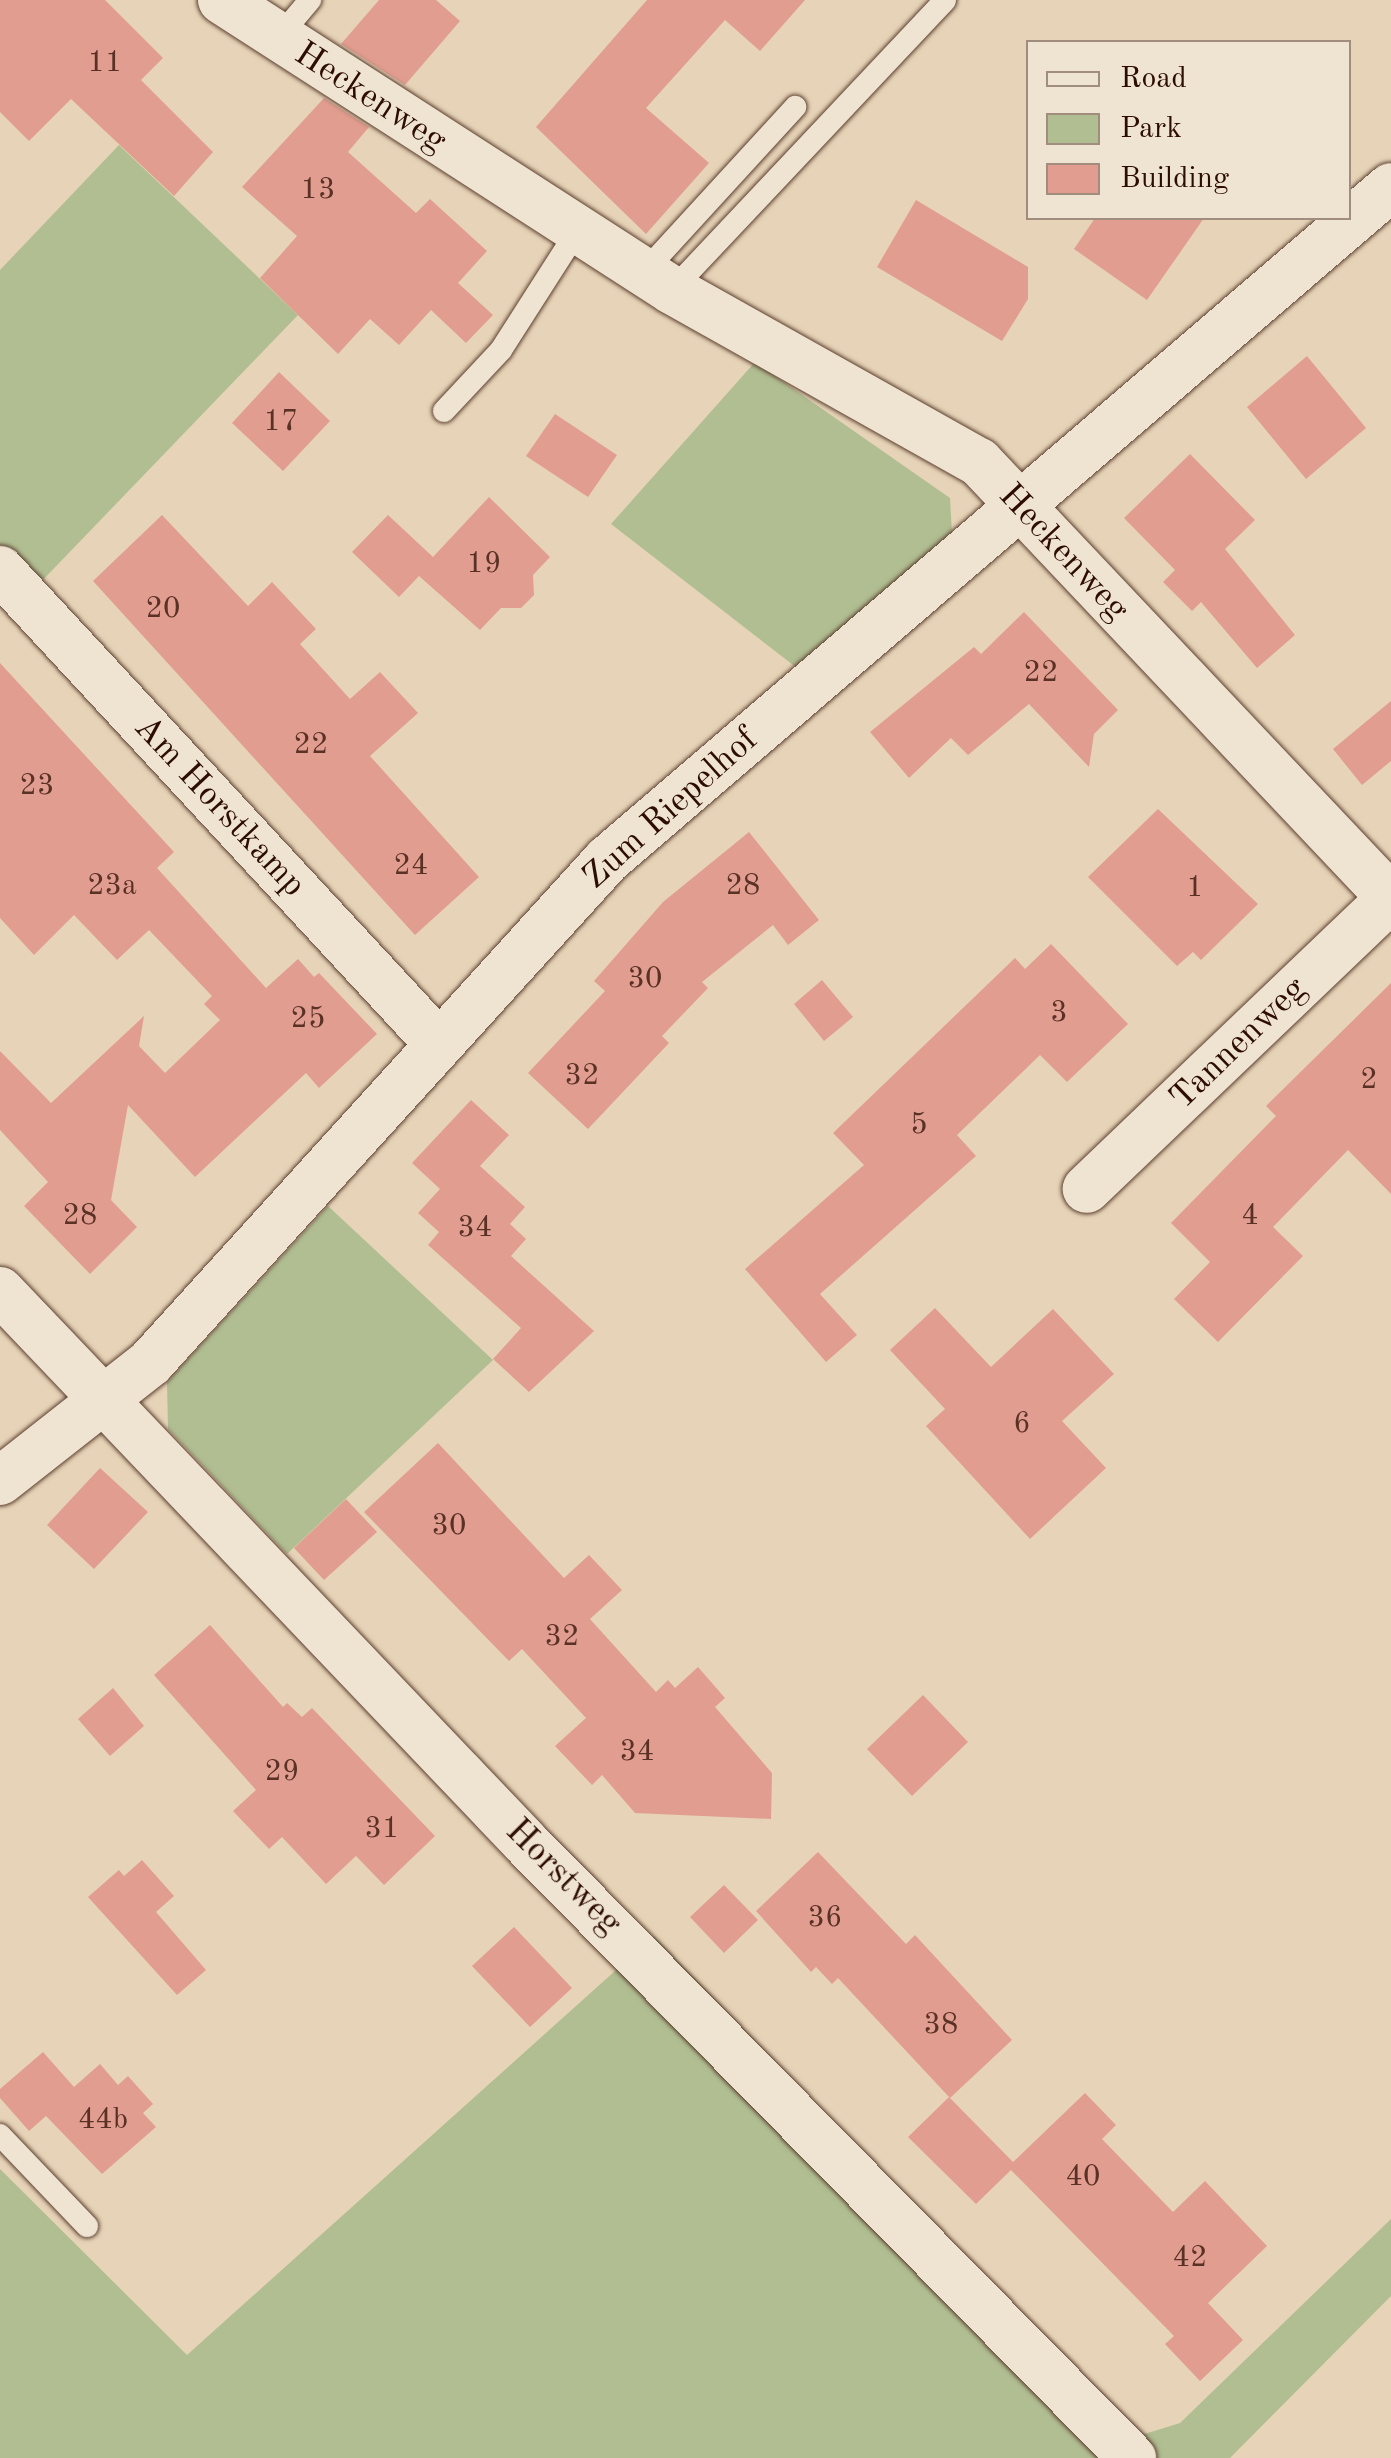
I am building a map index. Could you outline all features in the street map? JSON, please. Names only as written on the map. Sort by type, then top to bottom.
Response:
[{"type":"street","name":"Heckenweg","points":[[222,0],[577,232],[980,462],[1018,508],[1391,898]]},
{"type":"street","name":"Zum Riepelhof","points":[[0,1481],[150,1362],[606,860],[1391,187]]},
{"type":"street","name":"Am Horstkamp","points":[[0,570],[438,1044]]},
{"type":"street","name":"Tannenweg","points":[[1088,1190],[1391,898]]},
{"type":"street","name":"Horstweg","points":[[0,1291],[525,1842],[1132,2458]]},
{"type":"lane","points":[[278,38],[310,0]]},
{"type":"lane","points":[[658,281],[946,0]]},
{"type":"lane","points":[[658,281],[795,107]]},
{"type":"lane","points":[[444,411],[500,350],[577,232]]},
{"type":"lane","points":[[0,2135],[87,2226]]},
{"type":"green space","points":[[119,145],[298,315],[37,586],[0,545],[0,270]]},
{"type":"green space","points":[[755,362],[950,498],[952,534],[797,668],[611,524]]},
{"type":"green space","points":[[328,1206],[493,1360],[287,1554],[168,1429],[167,1382]]},
{"type":"green space","points":[[654,1936],[1138,2436],[1180,2423],[1391,2219],[1391,2296],[1230,2458],[0,2458],[0,2169],[187,2355]]},
{"type":"building","points":[[0,0],[105,0],[163,58],[141,80],[213,152],[174,196],[71,99],[29,141],[0,112]]},
{"type":"building","points":[[379,0],[436,0],[460,21],[405,85],[341,44]]},
{"type":"building","points":[[647,0],[805,0],[760,51],[725,20],[646,108],[709,163],[646,234],[536,127]]},
{"type":"building","points":[[324,98],[369,127],[348,152],[416,213],[430,199],[487,251],[458,283],[493,315],[466,343],[431,310],[399,345],[370,319],[338,354],[260,278],[297,236],[242,187]]},
{"type":"building","points":[[916,200],[1028,267],[1028,299],[1002,341],[877,267]]},
{"type":"building","points":[[1094,220],[1203,220],[1147,300],[1074,249]]},
{"type":"building","points":[[1307,356],[1366,428],[1306,479],[1247,407]]},
{"type":"building","points":[[279,372],[330,421],[283,471],[232,423]]},
{"type":"building","points":[[555,414],[617,455],[588,497],[526,456]]},
{"type":"building","points":[[1190,454],[1255,520],[1225,549],[1295,635],[1257,668],[1201,602],[1192,611],[1163,582],[1175,570],[1124,518]]},
{"type":"building","points":[[489,497],[550,557],[533,575],[534,595],[521,608],[501,608],[480,630],[419,576],[399,597],[352,552],[388,515],[433,557]]},
{"type":"building","points":[[162,515],[248,606],[272,582],[316,629],[300,644],[350,699],[380,672],[418,713],[370,756],[479,877],[415,935],[93,581]]},
{"type":"building","points":[[1024,612],[1118,710],[1094,734],[1089,767],[1029,704],[968,755],[951,738],[909,778],[870,732],[974,647],[981,654]]},
{"type":"building","points":[[0,663],[174,852],[157,868],[266,988],[298,959],[314,977],[319,973],[377,1034],[319,1088],[306,1073],[195,1177],[128,1105],[111,1200],[137,1227],[90,1274],[24,1206],[48,1182],[0,1130],[0,1051],[51,1103],[144,1016],[139,1046],[165,1073],[220,1020],[204,1004],[212,996],[149,930],[117,960],[74,915],[34,955],[0,918]]},
{"type":"building","points":[[1391,701],[1391,761],[1362,785],[1333,749]]},
{"type":"building","points":[[1158,809],[1258,904],[1201,960],[1193,952],[1177,966],[1088,877]]},
{"type":"building","points":[[749,832],[819,920],[788,945],[773,925],[702,982],[708,988],[662,1036],[669,1043],[588,1129],[528,1073],[605,991],[594,981],[663,902]]},
{"type":"building","points":[[1051,944],[1128,1024],[1067,1082],[1040,1055],[957,1135],[976,1156],[820,1294],[857,1335],[826,1362],[745,1269],[864,1165],[833,1133],[1015,958],[1025,969]]},
{"type":"building","points":[[822,980],[853,1017],[824,1041],[794,1004]]},
{"type":"building","points":[[1391,983],[1391,1194],[1348,1150],[1273,1227],[1303,1256],[1218,1342],[1174,1299],[1210,1262],[1171,1223],[1276,1116],[1266,1106]]},
{"type":"building","points":[[471,1100],[509,1135],[480,1166],[525,1207],[510,1224],[526,1239],[511,1256],[594,1331],[529,1392],[493,1359],[521,1328],[428,1245],[439,1232],[418,1213],[440,1189],[412,1163]]},
{"type":"building","points":[[935,1308],[991,1367],[1053,1309],[1114,1374],[1062,1421],[1106,1468],[1030,1539],[926,1426],[945,1409],[890,1350]]},
{"type":"building","points":[[438,1443],[564,1578],[589,1555],[622,1590],[590,1619],[656,1692],[668,1680],[675,1688],[698,1667],[725,1698],[715,1707],[772,1773],[771,1819],[635,1813],[602,1775],[592,1785],[555,1746],[586,1718],[522,1649],[509,1661],[364,1512]]},
{"type":"building","points":[[100,1468],[148,1512],[94,1569],[47,1525]]},
{"type":"building","points":[[346,1499],[377,1532],[324,1580],[294,1548]]},
{"type":"building","points":[[210,1625],[283,1707],[287,1703],[302,1717],[312,1708],[435,1836],[384,1885],[356,1856],[326,1884],[282,1837],[269,1849],[233,1811],[256,1790],[154,1675]]},
{"type":"building","points":[[113,1688],[144,1726],[110,1756],[78,1719]]},
{"type":"building","points":[[923,1695],[968,1742],[912,1796],[867,1749]]},
{"type":"building","points":[[818,1852],[906,1944],[915,1935],[1012,2040],[950,2098],[838,1978],[832,1984],[816,1967],[811,1972],[756,1911]]},
{"type":"building","points":[[142,1860],[174,1896],[156,1912],[206,1970],[177,1995],[88,1897],[119,1870],[124,1876]]},
{"type":"building","points":[[724,1885],[758,1920],[724,1953],[690,1917]]},
{"type":"building","points":[[514,1927],[572,1988],[530,2027],[472,1966]]},
{"type":"building","points":[[43,2052],[74,2087],[100,2064],[118,2085],[128,2076],[153,2104],[143,2113],[156,2127],[102,2174],[46,2116],[29,2131],[0,2098],[0,2089]]},
{"type":"building","points":[[1085,2093],[1116,2125],[1102,2139],[1173,2212],[1205,2181],[1267,2246],[1208,2303],[1243,2340],[1200,2381],[1165,2344],[1174,2336],[1011,2170],[976,2204],[908,2137],[949,2097],[1013,2162]]}]
